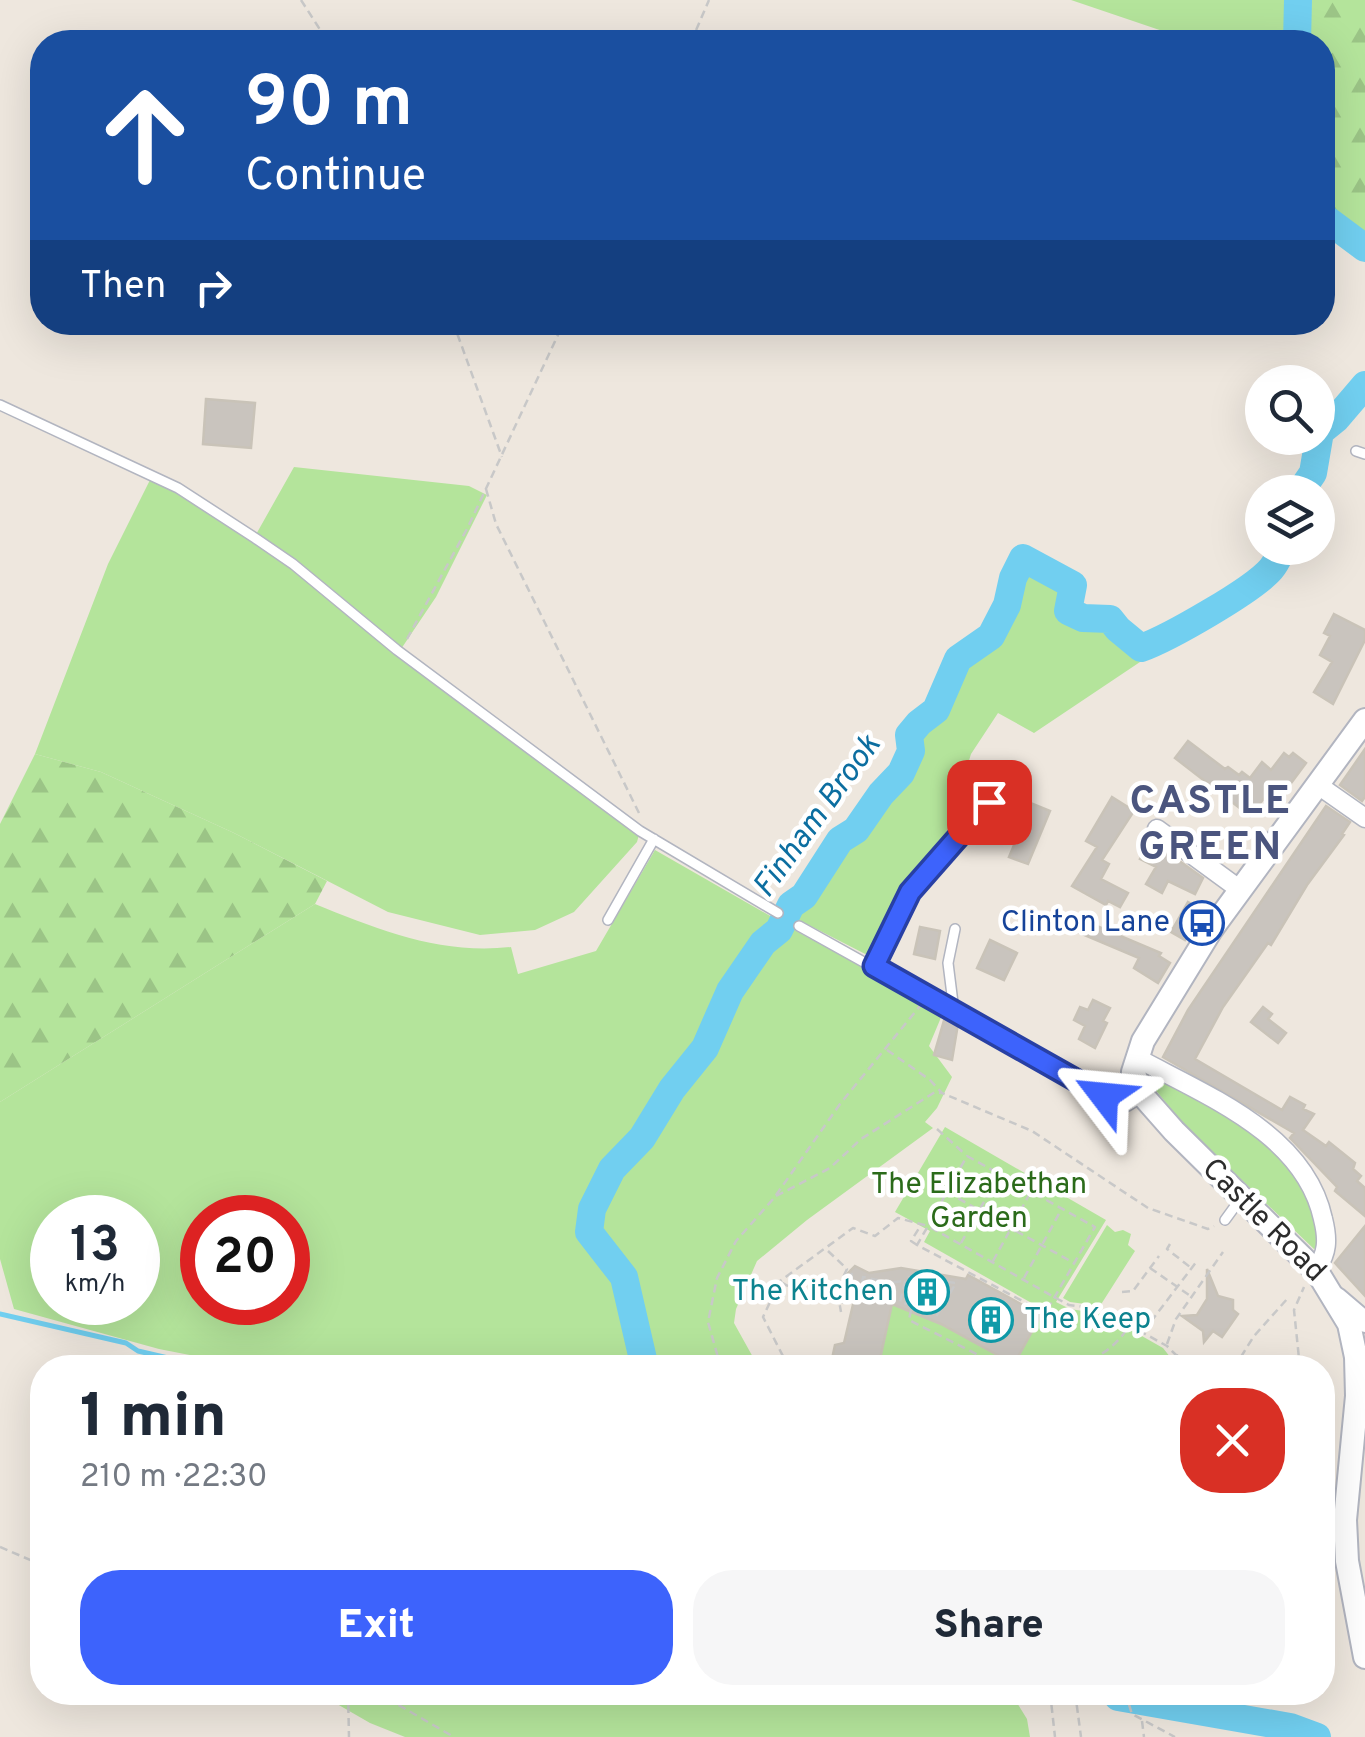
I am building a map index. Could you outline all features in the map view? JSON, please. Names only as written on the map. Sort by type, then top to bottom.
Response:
[{"type":"main road","points":[[1144,1096],[1134,1072],[1143,1041],[1239,889],[1365,720]]},
{"type":"main road","name":"Castle Road","points":[[1144,1096],[1335,1296],[1349,1324],[1356,1357],[1359,1428],[1345,1520],[1346,1561],[1365,1657]]},
{"type":"street","points":[[1318,784],[1365,818]]},
{"type":"street","points":[[1157,829],[1239,889]]},
{"type":"street","points":[[1136,1058],[1252,1124],[1286,1150],[1307,1173],[1319,1199],[1326,1232],[1325,1255],[1313,1276]]},
{"type":"street","points":[[1335,1296],[1365,1322]]},
{"type":"lane","points":[[0,405],[178,488],[294,564],[397,650],[640,832],[778,913]]},
{"type":"lane","points":[[874,966],[910,892],[989,802]]},
{"type":"lane","points":[[608,920],[654,839]]},
{"type":"lane","points":[[799,926],[1104,1096],[1128,1106],[1144,1096]]},
{"type":"lane","points":[[954,929],[948,962],[954,1012]]},
{"type":"lane","points":[[1225,1220],[1242,1198]]},
{"type":"path","points":[[301,0],[320,30]]},
{"type":"path","points":[[696,30],[709,0]]},
{"type":"path","points":[[458,335],[502,456]]},
{"type":"path","points":[[410,633],[486,489],[558,335]]},
{"type":"path","points":[[486,489],[496,524],[643,821],[640,832]]},
{"type":"path","points":[[717,1355],[708,1322],[717,1278],[736,1241],[774,1198],[840,1104],[926,996]]},
{"type":"path","points":[[886,1049],[942,1093]]},
{"type":"path","points":[[774,1198],[830,1168],[860,1139],[936,1092],[1032,1131],[1168,1218],[1208,1229],[1225,1220]]},
{"type":"path","points":[[921,1224],[911,1241],[1046,1314],[1094,1227],[967,1156],[937,1130]]},
{"type":"path","points":[[917,1244],[967,1156]]},
{"type":"path","points":[[960,1244],[1000,1174]]},
{"type":"path","points":[[947,1192],[1007,1226],[1009,1232],[992,1262]]},
{"type":"path","points":[[1007,1226],[1014,1223],[1031,1192]]},
{"type":"path","points":[[1023,1279],[1062,1209]]},
{"type":"path","points":[[783,1355],[763,1317],[780,1281],[854,1228],[875,1236],[898,1218],[928,1226],[1069,1305],[1100,1309],[1180,1355]]},
{"type":"path","points":[[1014,1223],[1016,1231]]},
{"type":"path","points":[[1009,1232],[1016,1231],[1074,1263]]},
{"type":"path","points":[[1170,1244],[1167,1248],[1192,1268]]},
{"type":"path","points":[[826,1250],[838,1256],[847,1269],[837,1290],[840,1312]]},
{"type":"path","points":[[1167,1346],[1176,1319],[1223,1252]]},
{"type":"path","points":[[1122,1292],[1133,1291],[1159,1256]]},
{"type":"path","points":[[1142,1334],[1197,1261]]},
{"type":"path","points":[[1150,1268],[1193,1298]]},
{"type":"path","points":[[852,1273],[848,1289],[860,1292],[862,1277],[877,1280],[878,1284],[909,1277],[956,1283],[937,1315],[900,1302],[904,1281]]},
{"type":"path","points":[[1299,1355],[1296,1298],[1313,1276]]},
{"type":"path","points":[[780,1281],[807,1298],[841,1304],[857,1301]]},
{"type":"path","points":[[1242,1355],[1288,1298]]},
{"type":"path","points":[[912,1306],[909,1320],[978,1355]]},
{"type":"path","points":[[1101,1355],[1118,1343],[1129,1326]]},
{"type":"path","points":[[0,1547],[30,1560]]},
{"type":"path","points":[[349,1705],[350,1737]]},
{"type":"path","points":[[399,1705],[454,1737]]},
{"type":"path","points":[[1051,1705],[1055,1737]]},
{"type":"path","points":[[1077,1705],[1081,1737]]},
{"type":"path","points":[[1129,1705],[1132,1714],[1174,1737]]},
{"type":"path","points":[[1142,1719],[1144,1737]]},
{"type":"green space","points":[[1071,0],[1297,0],[1297,30],[1160,30]]},
{"type":"green space","points":[[1298,0],[1365,0],[1365,248],[1335,225],[1335,30],[1297,30]]},
{"type":"green space","points":[[294,467],[469,486],[487,495],[436,597],[399,652],[640,831],[637,842],[574,912],[535,930],[480,935],[388,912],[234,833],[101,772],[35,754],[108,564],[152,476],[254,538]]},
{"type":"green space","points":[[1023,558],[1073,585],[1069,611],[1083,618],[1110,619],[1141,648],[1143,660],[1034,733],[998,713],[971,754],[944,840],[907,894],[875,959],[787,914],[791,905],[804,896],[840,840],[856,830],[901,773],[911,751],[909,735],[936,710],[958,659],[991,636],[1007,605],[1013,578]]},
{"type":"green space","points":[[35,754],[101,772],[327,881],[315,904],[0,1102],[0,824]]},
{"type":"green space","points":[[655,850],[807,937],[945,1008],[929,1046],[952,1077],[937,1108],[925,1122],[933,1128],[757,1261],[734,1323],[752,1355],[190,1355],[72,1325],[160,1325],[160,1195],[30,1195],[30,1313],[14,1309],[0,1259],[0,1102],[315,904],[435,944],[485,949],[511,947],[518,974],[596,951]]},
{"type":"green space","points":[[1151,1071],[1233,1116],[1296,1171],[1320,1233],[1318,1247],[1314,1249],[1185,1126],[1149,1082]]},
{"type":"green space","name":"The Elizabethan Garden","points":[[945,1127],[1106,1220],[1056,1302],[1070,1309],[1103,1314],[1163,1348],[1169,1355],[1019,1355],[1044,1310],[924,1242],[930,1231],[895,1212]]},
{"type":"green space","points":[[1107,1225],[1115,1232],[1131,1234],[1128,1245],[1135,1251],[1100,1306],[1070,1302],[1063,1298]]},
{"type":"green space","name":"The Elizabethan Garden","points":[[892,1304],[941,1324],[998,1355],[881,1355]]},
{"type":"green space","points":[[339,1705],[1018,1705],[1027,1719],[1030,1737],[405,1737]]},
{"type":"building","points":[[206,399],[255,403],[251,448],[203,444]]},
{"type":"building","points":[[1334,614],[1365,630],[1365,640],[1333,704],[1314,692],[1332,662],[1320,655],[1330,636],[1324,633]]},
{"type":"building","points":[[1188,741],[1225,769],[1250,778],[1262,762],[1271,770],[1284,753],[1289,757],[1293,753],[1306,763],[1286,790],[1277,782],[1250,816],[1175,758]]},
{"type":"building","points":[[1365,749],[1365,797],[1362,801],[1340,785]]},
{"type":"building","points":[[1013,796],[1050,811],[1028,864],[1009,857],[1023,824],[1004,816]]},
{"type":"building","points":[[1112,797],[1134,811],[1102,860],[1109,864],[1101,879],[1128,893],[1120,907],[1108,901],[1106,905],[1072,886],[1097,847],[1086,841]]},
{"type":"building","points":[[1326,806],[1350,822],[1344,835],[1307,885],[1271,945],[1268,943],[1223,1007],[1195,1059],[1282,1110],[1290,1097],[1305,1105],[1303,1109],[1314,1114],[1303,1130],[1326,1146],[1329,1142],[1355,1163],[1353,1169],[1361,1176],[1357,1181],[1365,1188],[1365,1216],[1335,1191],[1337,1187],[1290,1138],[1294,1133],[1163,1057],[1188,1010]]},
{"type":"building","points":[[1150,840],[1203,878],[1195,894],[1168,881],[1162,893],[1146,884],[1156,867],[1140,859]]},
{"type":"building","points":[[1188,902],[1202,910],[1185,940],[1171,932]]},
{"type":"building","points":[[1073,916],[1161,953],[1159,956],[1170,963],[1158,983],[1134,968],[1139,958],[1068,928]]},
{"type":"building","points":[[920,927],[940,931],[935,959],[914,954]]},
{"type":"building","points":[[990,940],[1017,953],[1004,980],[977,968]]},
{"type":"building","points":[[1093,1000],[1110,1008],[1095,1048],[1079,1039],[1085,1026],[1074,1020],[1080,1007],[1088,1010]]},
{"type":"building","points":[[1263,1007],[1272,1014],[1268,1019],[1286,1033],[1278,1043],[1251,1022]]},
{"type":"building","points":[[945,1017],[958,1024],[952,1060],[934,1055]]},
{"type":"building","points":[[1365,1226],[1365,1296],[1335,1263]]},
{"type":"building","points":[[855,1266],[869,1273],[901,1268],[966,1279],[968,1275],[1041,1315],[1019,1355],[998,1355],[941,1324],[892,1304],[881,1355],[833,1355],[835,1345],[844,1343],[855,1296],[847,1294],[846,1275]]},
{"type":"building","points":[[1207,1269],[1218,1296],[1233,1300],[1233,1310],[1238,1314],[1222,1337],[1213,1331],[1204,1342],[1203,1331],[1182,1316],[1197,1315],[1207,1299]]},
{"type":"waterway","name":"Finham Brook","points":[[1297,30],[1298,0]]},
{"type":"waterway","name":"Finham Brook","points":[[1335,226],[1365,248]]},
{"type":"waterway","name":"Finham Brook","points":[[1312,475],[1320,432],[1365,385]]},
{"type":"waterway","name":"Finham Brook","points":[[642,1355],[624,1277],[589,1232],[592,1209],[612,1169],[642,1138],[672,1089],[705,1048],[730,991],[763,943],[779,930],[791,905],[804,896],[840,840],[856,830],[901,773],[911,751],[909,735],[936,710],[958,659],[991,636],[1007,605],[1013,578],[1023,558],[1073,585],[1068,611],[1083,618],[1110,619],[1141,648],[1229,601],[1273,565]]},
{"type":"waterway","points":[[0,1314],[126,1343],[155,1355]]},
{"type":"waterway","name":"Finham Brook","points":[[1164,1705],[1290,1727],[1317,1737]]},
{"type":"place","name":"Clinton Lane","points":[[1202,923]]},
{"type":"place","name":"The Kitchen","points":[[927,1292]]},
{"type":"place","name":"The Keep","points":[[991,1320]]},
{"type":"district","name":"CASTLE GREEN","points":[[1211,826]]},
{"type":"route","points":[[989,802],[910,892],[874,966],[1104,1096]]}]
